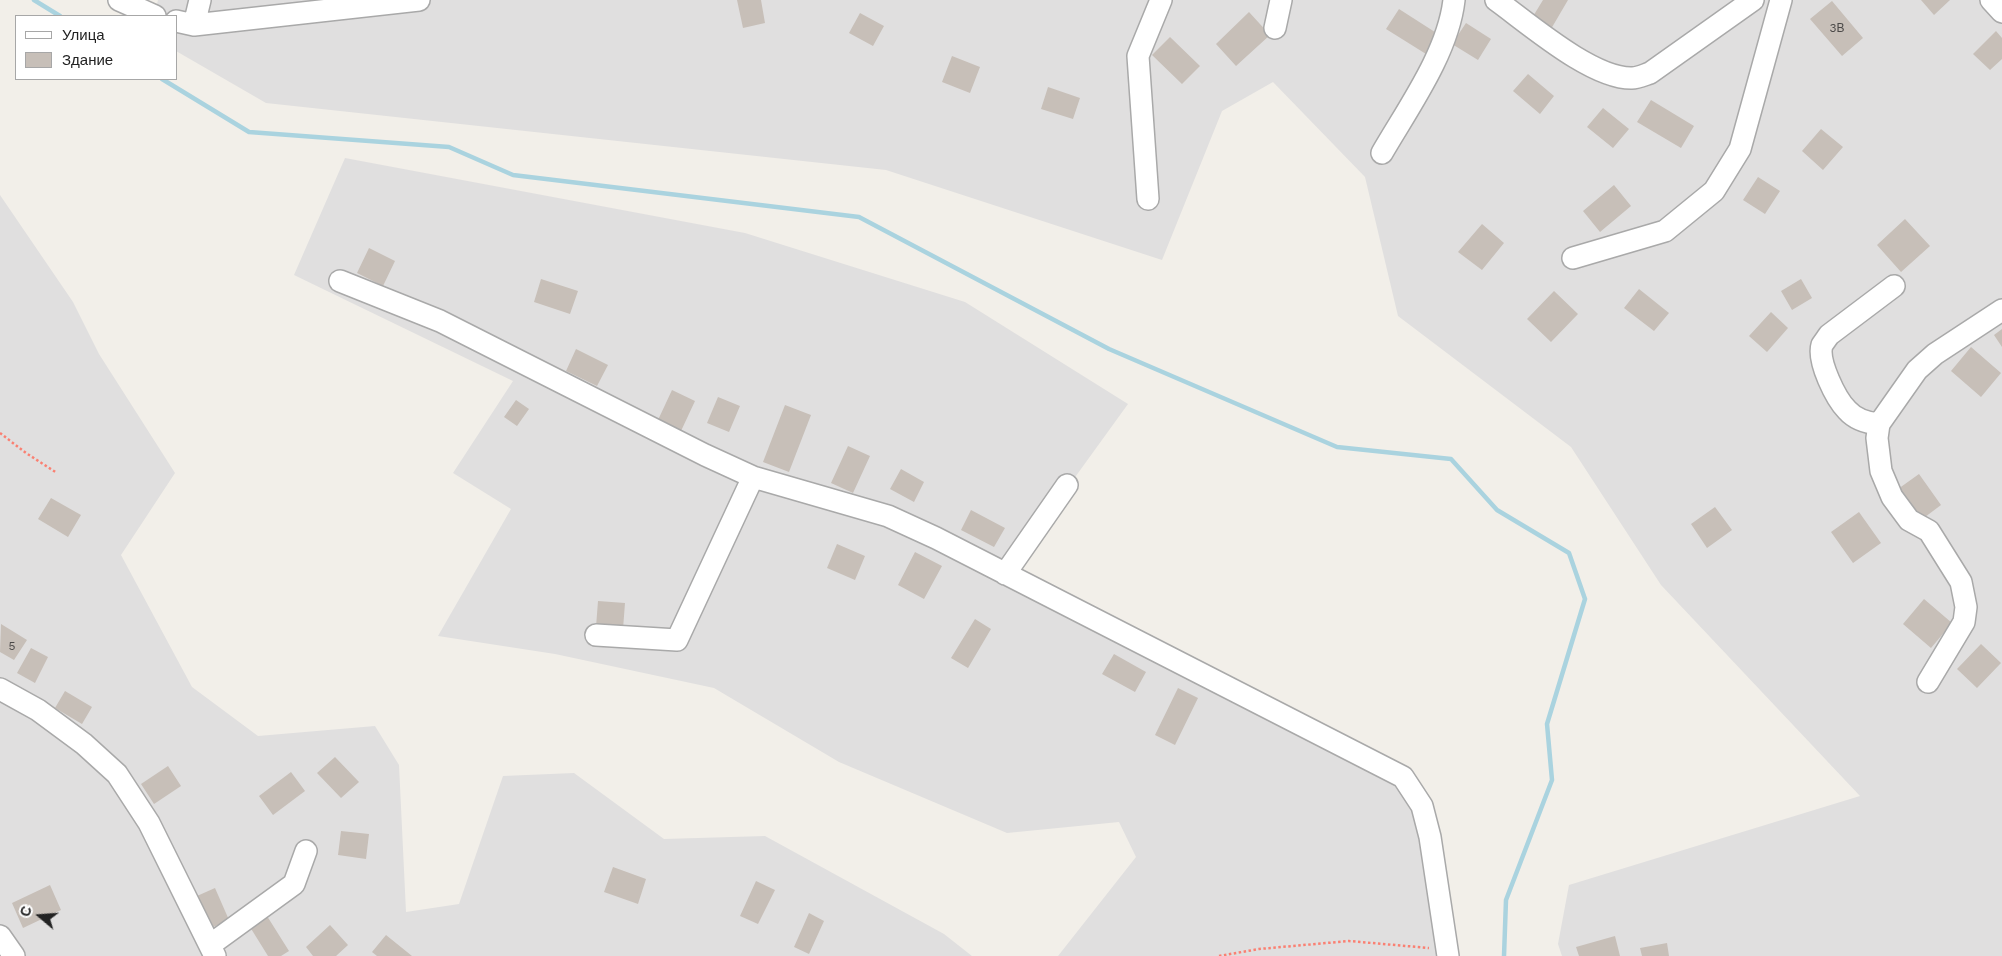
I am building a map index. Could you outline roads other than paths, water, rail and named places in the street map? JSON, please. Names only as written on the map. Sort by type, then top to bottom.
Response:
[{"type":"street","points":[[119,0],[152,15]]},
{"type":"street","points":[[185,23],[200,0]]},
{"type":"street","points":[[185,23],[419,0]]},
{"type":"street","points":[[1148,198],[1138,56],[1161,0]]},
{"type":"street","points":[[1275,28],[1281,0]]},
{"type":"street","points":[[1382,153],[1439,49],[1452,16],[1454,0]]},
{"type":"street","points":[[1496,0],[1566,51],[1589,65],[1612,75],[1633,78],[1650,73],[1753,0]]},
{"type":"street","points":[[1573,258],[1664,232],[1714,191],[1740,149],[1781,0]]},
{"type":"street","points":[[1991,0],[2002,12]]},
{"type":"street","points":[[340,282],[440,321],[705,456],[753,477],[888,516],[936,538],[1403,777],[1422,806],[1430,837],[1448,953]]},
{"type":"street","points":[[1879,424],[1859,419],[1846,410],[1827,377],[1821,358],[1822,346],[1828,335],[1894,286]]},
{"type":"street","points":[[1928,682],[1964,622],[1966,597],[1961,582],[1928,531],[1909,520],[1886,485],[1877,452],[1879,424],[1917,370],[1935,354],[2002,310]]},
{"type":"street","points":[[596,635],[677,640],[753,477]]},
{"type":"street","points":[[1004,574],[1067,485]]},
{"type":"street","points":[[0,689],[38,710],[84,744],[116,774],[149,823],[213,950],[294,884],[306,851]]},
{"type":"street","points":[[0,936],[14,956]]},
{"type":"waterway","points":[[34,0],[58,15]]},
{"type":"waterway","points":[[164,80],[249,132],[449,147],[513,175],[859,217],[1109,349],[1337,447],[1451,459],[1497,510],[1569,553],[1585,599],[1547,724],[1552,780],[1506,900],[1504,956]]}]
